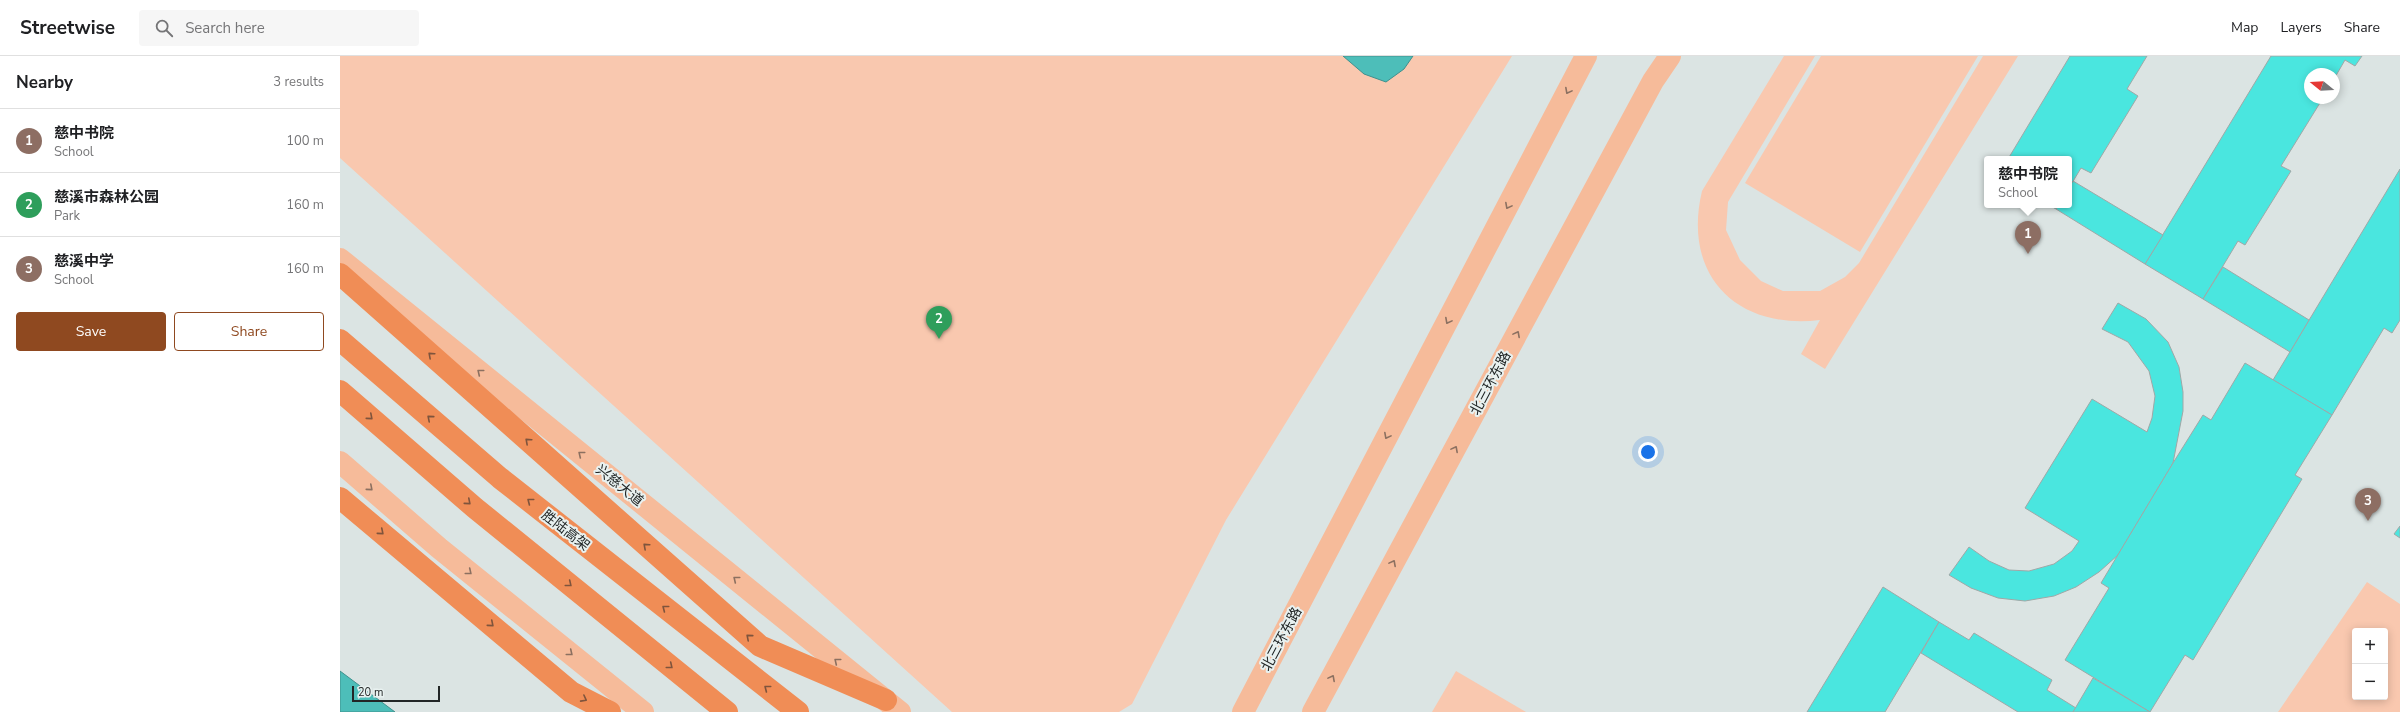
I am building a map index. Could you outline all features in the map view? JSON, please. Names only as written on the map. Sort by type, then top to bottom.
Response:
[{"type":"highway","points":[[340,274],[760,646],[893,706]]},
{"type":"highway","name":"胜陆高架","points":[[340,340],[500,478],[798,712]]},
{"type":"highway","points":[[340,392],[475,508],[727,712]]},
{"type":"highway","points":[[340,498],[571,692],[610,712]]},
{"type":"main road","name":"北三环东路","points":[[1243,712],[1586,56]]},
{"type":"main road","name":"北三环东路","points":[[1313,712],[1653,81],[1670,56]]},
{"type":"main road","name":"兴慈大道","points":[[340,259],[893,706]]},
{"type":"main road","points":[[340,462],[440,548],[643,712]]},
{"type":"shaded area","points":[[340,56],[1512,56],[1226,520],[1132,704],[1119,712],[952,712],[340,158]]},
{"type":"shaded area","points":[[1784,56],[1815,56],[1728,202],[1726,230],[1740,260],[1761,281],[1783,291],[1820,291],[1845,277],[1859,263],[1983,56],[2018,56],[1825,369],[1801,354],[1820,320],[1790,321],[1763,316],[1740,306],[1722,291],[1708,271],[1700,248],[1698,221],[1702,191]]},
{"type":"shaded area","points":[[1821,56],[1978,56],[1860,252],[1745,183]]},
{"type":"shaded area","points":[[2367,582],[2400,604],[2400,712],[2278,712]]},
{"type":"shaded area","points":[[1456,671],[1526,712],[1432,712]]},
{"type":"water","points":[[1343,56],[1413,56],[1404,69],[1386,82],[1364,74]]},
{"type":"water","points":[[340,671],[395,712],[340,712]]},
{"type":"building","points":[[2070,56],[2147,56],[2127,89],[2138,96],[2091,173],[2081,168],[2072,183],[2072,156],[2010,156]]},
{"type":"building","points":[[2271,56],[2362,56],[2355,66],[2345,60],[2340,69],[2304,68],[2304,104],[2319,104],[2281,166],[2291,171],[2245,245],[2238,241],[2203,299],[2145,264]]},
{"type":"building","points":[[2400,169],[2400,320],[2392,333],[2384,328],[2332,415],[2273,380]]},
{"type":"building","points":[[2073,181],[2163,235],[2145,264],[2056,209],[2072,208]]},
{"type":"building","points":[[2223,267],[2309,320],[2290,352],[2203,299]]},
{"type":"building","points":[[2118,303],[2146,319],[2168,342],[2179,367],[2183,392],[2183,411],[2173,463],[2118,555],[2099,572],[2076,587],[2054,596],[2025,601],[1998,598],[1971,588],[1949,575],[1969,547],[1989,561],[2009,570],[2029,571],[2054,564],[2072,551],[2079,541],[2025,508],[2092,399],[2147,432],[2152,418],[2155,396],[2149,371],[2128,342],[2102,329]]},
{"type":"building","points":[[2245,363],[2332,415],[2295,475],[2302,479],[2193,660],[2185,655],[2150,712],[2065,660],[2109,588],[2101,583],[2173,463],[2203,415],[2211,420]]},
{"type":"building","points":[[2400,526],[2400,538],[2394,534]]},
{"type":"building","points":[[1883,587],[1939,622],[1885,712],[1807,712]]},
{"type":"building","points":[[1939,622],[1969,640],[1974,633],[2052,680],[2047,690],[2076,708],[2073,712],[2018,712],[1921,653]]},
{"type":"building","points":[[2093,678],[2150,712],[2073,712]]},
{"type":"place","name":"慈中书院","points":[[2028,254]]},
{"type":"place","name":"慈溪市森林公园","points":[[939,339]]},
{"type":"place","name":"慈溪中学","points":[[2368,521]]}]
